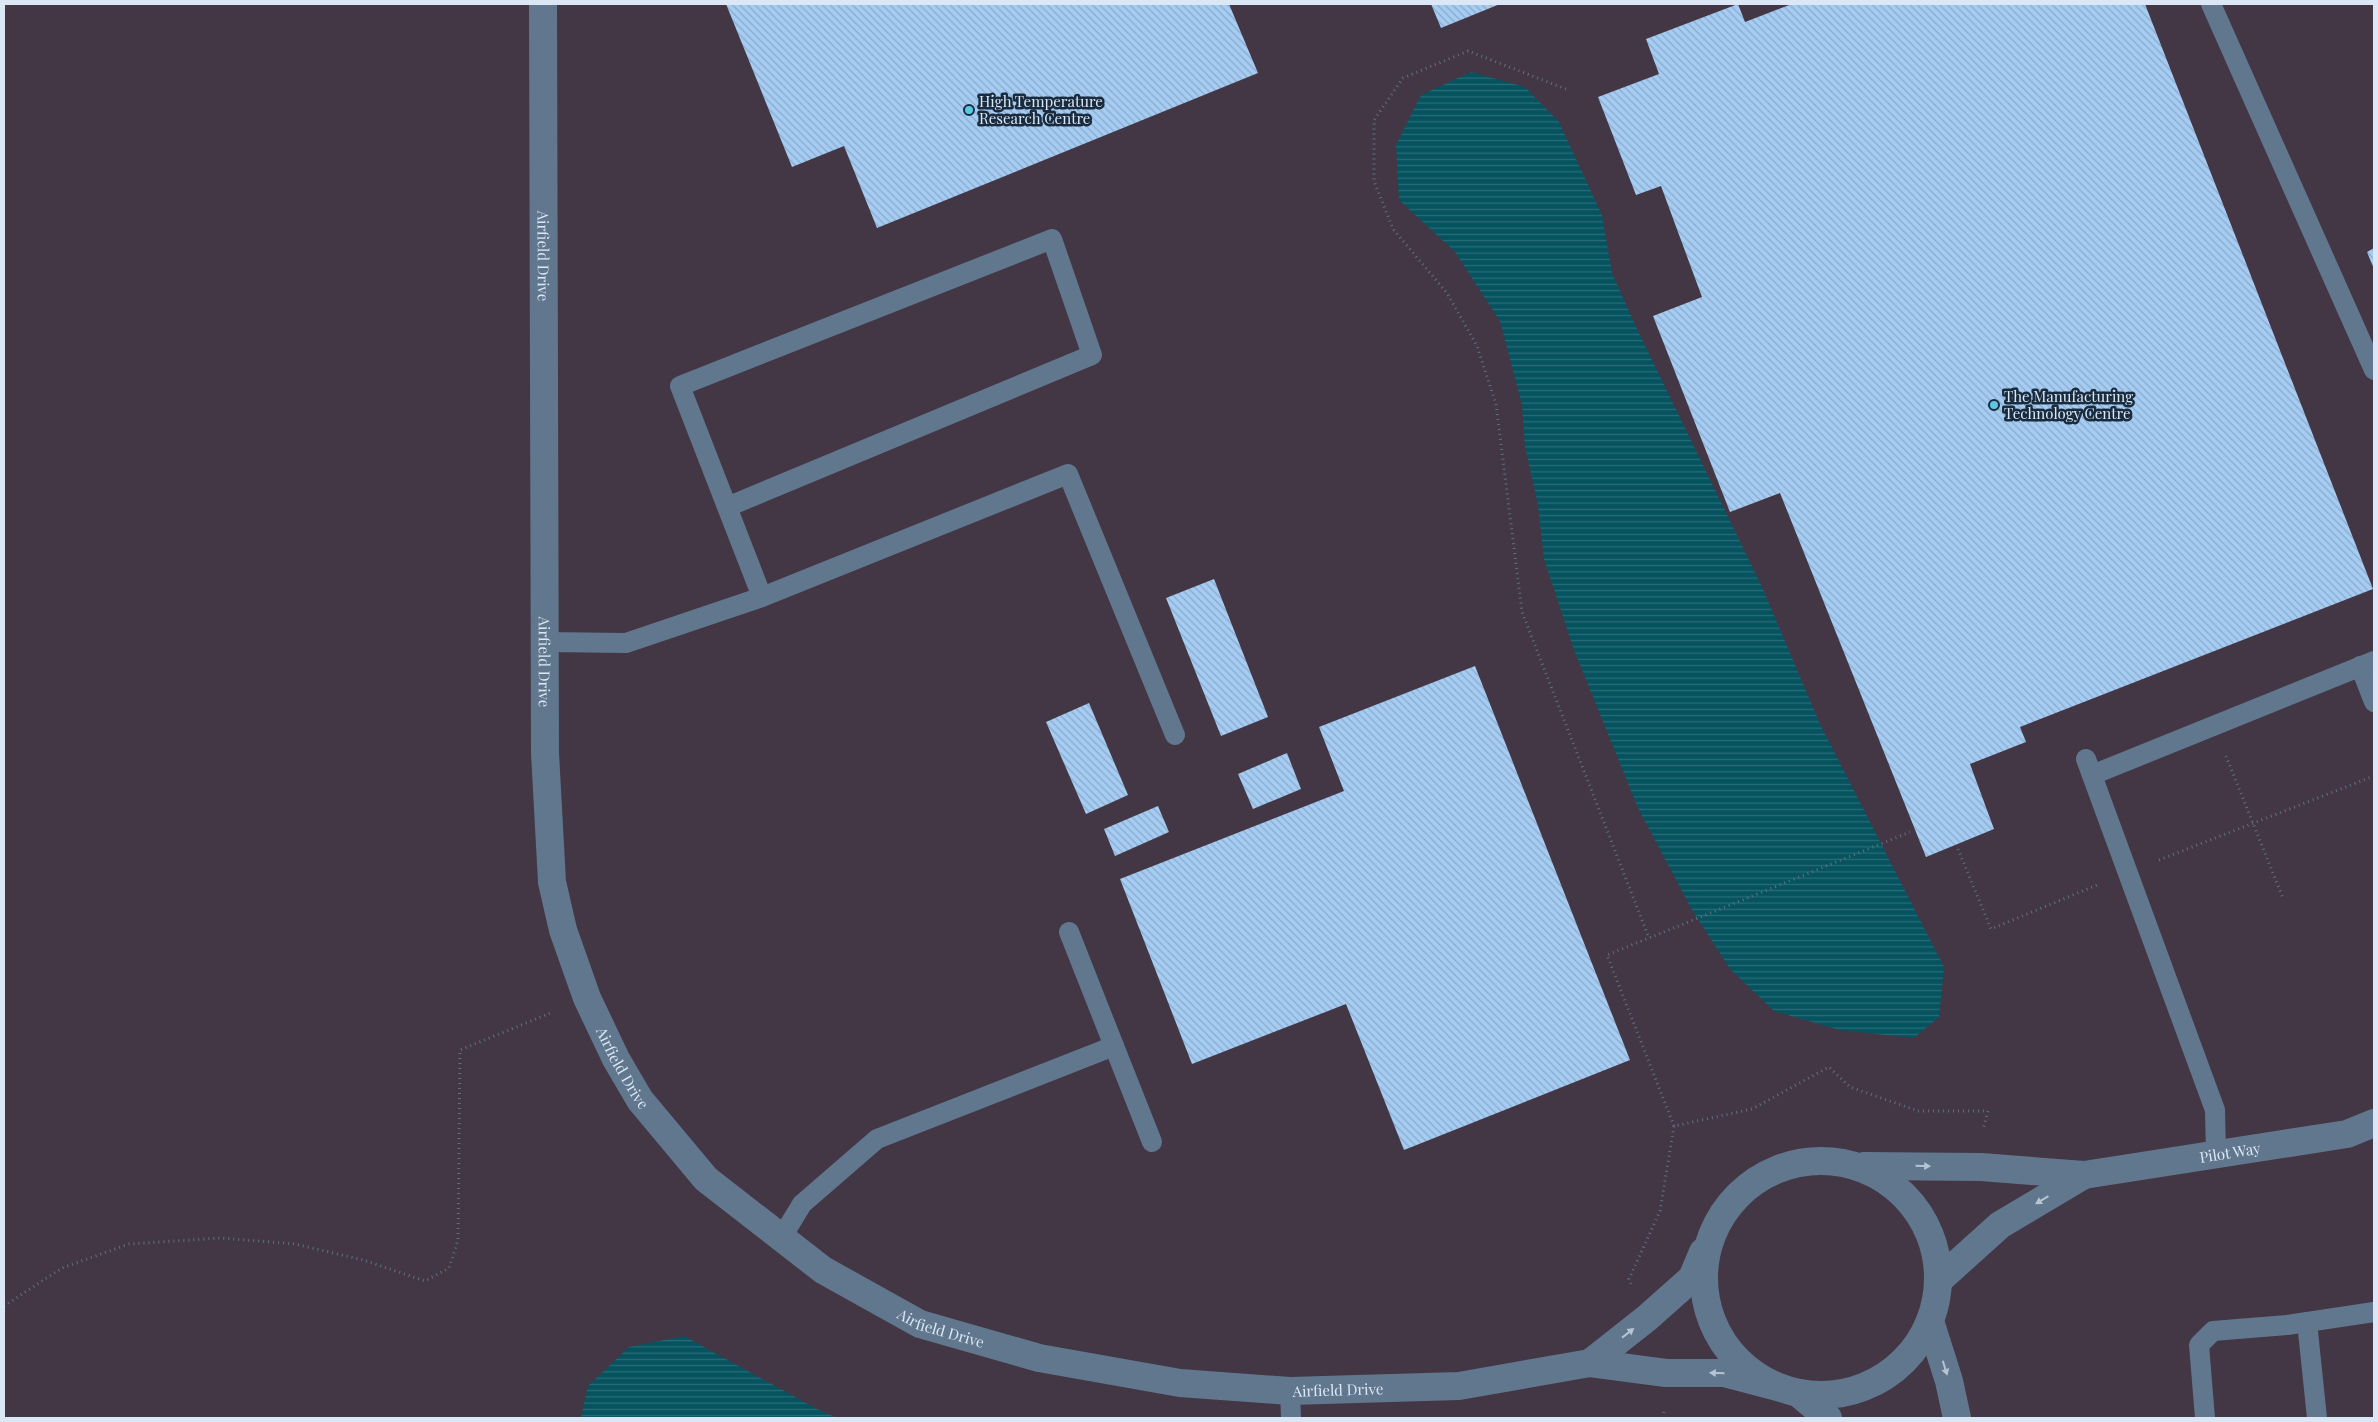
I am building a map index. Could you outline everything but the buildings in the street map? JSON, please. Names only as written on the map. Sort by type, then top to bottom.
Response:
[{"type":"street","name":"Airfield Drive","points":[[543,4],[545,753],[552,882],[563,930],[587,998],[616,1059],[640,1100],[706,1180],[823,1270],[920,1324],[1039,1358],[1180,1383],[1290,1391],[1459,1386],[1590,1363],[1666,1372],[1724,1373],[1790,1391]]},
{"type":"street","name":"Pilot Way","points":[[1856,1166],[1981,1167],[2084,1175],[2346,1134],[2374,1123]]},
{"type":"street","points":[[1790,1391],[1818,1395],[1854,1390],[1887,1375],[1913,1351],[1930,1321],[1939,1280],[1932,1241],[1915,1207],[1889,1182],[1856,1166],[1824,1160],[1790,1164],[1759,1178],[1733,1200],[1713,1230],[1704,1264],[1706,1301],[1720,1337],[1746,1368],[1790,1391],[1828,1418]]},
{"type":"street","name":"Pilot Way","points":[[1939,1280],[2000,1225],[2084,1175]]},
{"type":"street","name":"Airfield Drive","points":[[1590,1363],[1647,1318],[1692,1278],[1713,1230]]},
{"type":"street","points":[[1930,1321],[1949,1381],[1956,1418]]},
{"type":"lane","points":[[2211,4],[2374,370]]},
{"type":"lane","points":[[727,507],[1092,355],[1052,239],[680,386],[727,507],[762,597]]},
{"type":"lane","points":[[546,642],[626,643],[762,597],[1068,474],[1175,735]]},
{"type":"lane","points":[[2216,1154],[2215,1110],[2089,767],[2213,725],[2367,663],[2374,702]]},
{"type":"lane","points":[[1070,932],[1152,1142]]},
{"type":"lane","points":[[782,1237],[802,1204],[877,1139],[1114,1046]]},
{"type":"lane","points":[[2205,1418],[2199,1345],[2213,1331],[2307,1322],[2374,1312]]},
{"type":"lane","points":[[2307,1322],[2317,1418]]},
{"type":"lane","points":[[1290,1391],[1291,1418]]},
{"type":"path","points":[[1566,89],[1468,51],[1403,78],[1374,120],[1374,181],[1393,228],[1448,293],[1477,346],[1496,404],[1522,612],[1649,938]]},
{"type":"path","points":[[2213,725],[2283,898]]},
{"type":"path","points":[[1633,1287],[1629,1279],[1660,1211],[1674,1126],[1607,956],[1910,832]]},
{"type":"path","points":[[4,1306],[62,1268],[129,1244],[221,1238],[294,1244],[363,1260],[425,1281],[449,1268],[458,1240],[460,1050],[587,998]]},
{"type":"path","points":[[1674,1126],[1752,1109],[1829,1068],[1850,1086],[1918,1110],[1988,1112],[1983,1131]]},
{"type":"path","points":[[1663,1418],[1664,1410]]},
{"type":"shaded area","points":[[4,4],[2374,4],[2374,1418],[4,1418]]},
{"type":"shaded area","points":[[1471,72],[1525,87],[1559,122],[1602,215],[1612,273],[1638,331],[1763,589],[1820,724],[1944,967],[1939,1017],[1914,1038],[1839,1030],[1774,1011],[1730,969],[1691,908],[1638,808],[1574,650],[1544,559],[1538,505],[1525,447],[1522,405],[1500,321],[1455,252],[1399,200],[1396,145],[1421,95]]},
{"type":"shaded area","points":[[684,1336],[817,1409],[837,1418],[581,1418],[588,1386],[629,1347]]},
{"type":"place","name":"High Temperature Research Centre","points":[[969,110]]},
{"type":"place","name":"The Manufacturing Technology Centre","points":[[1994,405]]}]
